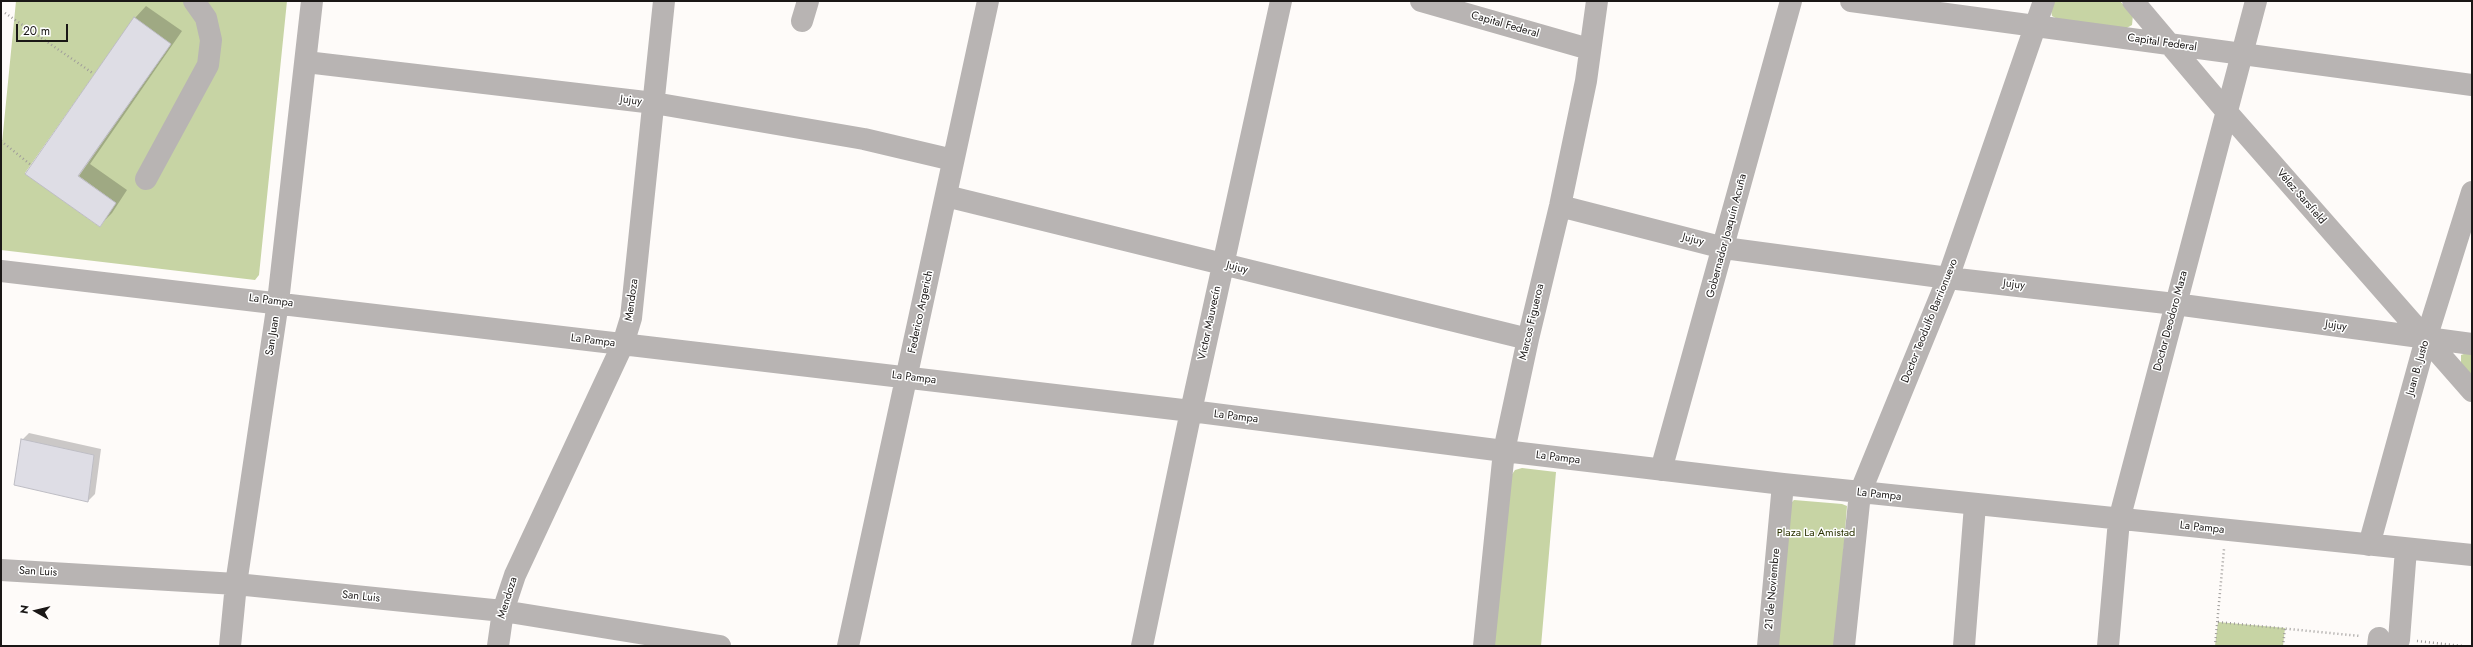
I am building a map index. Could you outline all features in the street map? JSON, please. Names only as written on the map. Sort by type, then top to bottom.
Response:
[{"type":"street","points":[[146,179],[208,65],[211,40],[206,18],[194,1]]},
{"type":"street","name":"San Juan","points":[[230,646],[236,584],[278,302],[312,1]]},
{"type":"street","name":"Mendoza","points":[[498,646],[503,611],[515,576],[623,344],[631,318],[664,1]]},
{"type":"street","name":"Federico Argerich","points":[[848,646],[988,1]]},
{"type":"street","name":"Víctor Mauvecín","points":[[1142,646],[1191,411],[1282,1]]},
{"type":"street","name":"Capital Federal","points":[[1421,1],[1589,49]]},
{"type":"street","name":"Marcos Figueroa","points":[[1484,646],[1504,451],[1528,339],[1560,206],[1586,81],[1589,49],[1597,1]]},
{"type":"street","name":"Gobernador Joaquín Acuña","points":[[1661,470],[1724,248],[1791,1]]},
{"type":"street","name":"Capital Federal","points":[[1851,1],[2472,85]]},
{"type":"street","name":"Doctor Teodulfo Barrionuevo","points":[[1844,646],[1860,493],[1948,278],[2044,1]]},
{"type":"street","name":"Vélez Sarsfield","points":[[2133,1],[2171,44],[2226,111],[2472,391]]},
{"type":"street","name":"Doctor Deodoro Maza","points":[[2108,646],[2119,520],[2256,1]]},
{"type":"street","name":"Jujuy","points":[[306,62],[654,103],[864,139],[953,160]]},
{"type":"street","name":"Juan B. Justo","points":[[2369,545],[2426,339],[2472,192]]},
{"type":"street","name":"Jujuy","points":[[946,196],[1528,339]]},
{"type":"street","name":"Jujuy","points":[[1560,206],[1724,248],[1948,278],[2175,304],[2472,344]]},
{"type":"street","name":"La Pampa","points":[[1,271],[278,302],[907,377],[1504,451],[1860,493],[2472,555]]},
{"type":"street","name":"21 de Noviembre","points":[[1768,646],[1783,484]]},
{"type":"street","points":[[1964,646],[1975,505]]},
{"type":"street","points":[[2385,641],[2406,549]]},
{"type":"street","name":"San Luis","points":[[1,570],[236,584],[503,611],[720,646]]},
{"type":"path","points":[[5,13],[94,74]]},
{"type":"path","points":[[1,141],[31,165]]},
{"type":"path","points":[[2216,646],[2225,531]]},
{"type":"path","points":[[2218,622],[2285,628],[2385,641],[2463,646]]},
{"type":"path","points":[[2284,646],[2285,628]]},
{"type":"green space","points":[[16,1],[287,1],[259,275],[255,280],[1,250],[1,153]],"holes":[[[134,18],[171,44],[79,176],[116,203],[100,227],[25,173]]]},
{"type":"green space","points":[[2052,1],[2120,1],[2133,15],[2132,25],[2123,30],[2061,21],[2052,16],[2050,6]]},
{"type":"green space","points":[[2472,351],[2472,379],[2461,366],[2461,355]]},
{"type":"green space","points":[[1522,468],[1556,472],[1541,646],[1492,646],[1508,480],[1515,470]]},
{"type":"green space","name":"Plaza La Amistad","points":[[1794,500],[1842,504],[1847,506],[1836,646],[1776,646],[1789,505]]},
{"type":"green space","points":[[2218,622],[2285,628],[2283,646],[2215,646]]},
{"type":"building","points":[[134,17],[171,44],[78,176],[116,203],[100,227],[25,174]]},
{"type":"building","points":[[21,439],[94,455],[88,502],[14,485]]}]
